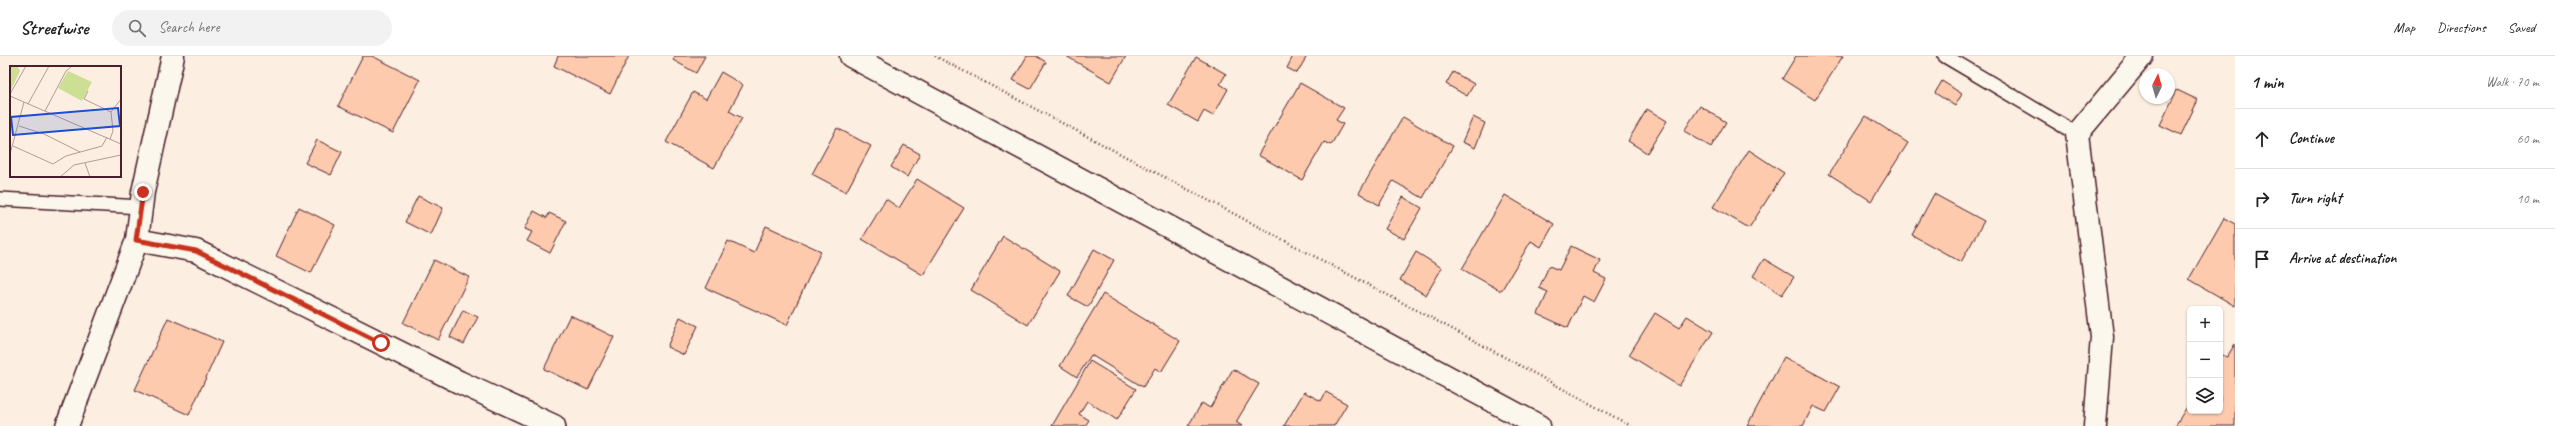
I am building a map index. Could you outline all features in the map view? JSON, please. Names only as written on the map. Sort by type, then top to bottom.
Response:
[{"type":"street","points":[[67,426],[136,240],[141,207],[172,56]]},
{"type":"street","points":[[851,56],[1539,426]]},
{"type":"street","points":[[2095,426],[2102,337],[2077,134],[2142,56]]},
{"type":"street","points":[[136,240],[196,251],[459,382],[554,426]]},
{"type":"lane","points":[[1945,56],[2077,134]]},
{"type":"lane","points":[[0,199],[141,207]]},
{"type":"path","points":[[935,56],[1473,340],[1632,426]]},
{"type":"building","points":[[363,56],[372,56],[420,80],[393,133],[338,106]]},
{"type":"building","points":[[558,56],[629,56],[610,94],[554,66]]},
{"type":"building","points":[[675,56],[705,56],[696,73],[673,60]]},
{"type":"building","points":[[1027,56],[1036,56],[1046,62],[1030,89],[1013,80]]},
{"type":"building","points":[[1066,56],[1126,56],[1111,82]]},
{"type":"building","points":[[1293,56],[1307,56],[1297,73],[1287,68]]},
{"type":"building","points":[[1796,56],[1843,56],[1815,100],[1782,79]]},
{"type":"building","points":[[1196,57],[1226,74],[1220,84],[1228,89],[1213,116],[1204,111],[1198,122],[1168,105]]},
{"type":"building","points":[[721,72],[743,85],[729,111],[742,118],[714,168],[666,142],[693,92],[706,99]]},
{"type":"building","points":[[1453,72],[1474,84],[1467,96],[1446,84]]},
{"type":"building","points":[[1942,81],[1962,94],[1955,106],[1935,93]]},
{"type":"building","points":[[1300,83],[1344,108],[1336,120],[1343,124],[1331,145],[1324,142],[1302,180],[1258,155]]},
{"type":"building","points":[[2177,90],[2198,100],[2181,135],[2160,125],[2170,104],[2175,104],[2175,94]]},
{"type":"building","points":[[1700,106],[1726,122],[1711,147],[1684,131]]},
{"type":"building","points":[[1647,109],[1667,121],[1647,153],[1628,141]]},
{"type":"building","points":[[1866,116],[1908,143],[1871,201],[1829,174]]},
{"type":"building","points":[[1403,117],[1453,146],[1423,198],[1393,181],[1379,205],[1359,193]]},
{"type":"building","points":[[1473,117],[1485,123],[1475,148],[1462,142]]},
{"type":"building","points":[[837,128],[871,146],[846,192],[812,174]]},
{"type":"building","points":[[317,140],[342,152],[331,175],[305,163]]},
{"type":"building","points":[[904,145],[920,154],[907,177],[891,167]]},
{"type":"building","points":[[1749,150],[1784,173],[1749,228],[1713,207]]},
{"type":"building","points":[[917,179],[964,208],[923,275],[862,239],[886,199],[899,208]]},
{"type":"building","points":[[1934,194],[1984,221],[1961,262],[1912,235]]},
{"type":"building","points":[[1505,195],[1554,224],[1541,247],[1531,241],[1501,291],[1462,269]]},
{"type":"building","points":[[418,196],[443,208],[431,235],[405,222]]},
{"type":"building","points":[[1403,197],[1422,208],[1404,239],[1385,229]]},
{"type":"building","points":[[299,207],[335,225],[311,273],[276,256]]},
{"type":"building","points":[[534,211],[547,218],[549,213],[566,221],[550,253],[527,241],[532,232],[525,229]]},
{"type":"building","points":[[2224,218],[2235,224],[2235,306],[2189,279]]},
{"type":"building","points":[[766,226],[821,251],[787,325],[706,288],[728,241],[754,253]]},
{"type":"building","points":[[1003,236],[1060,271],[1028,325],[971,290]]},
{"type":"building","points":[[1571,246],[1600,260],[1594,273],[1606,279],[1594,302],[1583,296],[1568,328],[1538,314],[1548,292],[1539,288],[1549,266],[1559,270]]},
{"type":"building","points":[[1094,249],[1114,260],[1088,307],[1068,296]]},
{"type":"building","points":[[1416,252],[1442,268],[1426,295],[1400,280]]},
{"type":"building","points":[[1764,259],[1794,277],[1782,295],[1753,276]]},
{"type":"building","points":[[434,260],[469,277],[438,340],[403,323]]},
{"type":"building","points":[[1103,294],[1180,341],[1161,372],[1155,368],[1143,387],[1091,355],[1077,377],[1060,366]]},
{"type":"building","points":[[463,310],[478,317],[464,344],[450,337]]},
{"type":"building","points":[[1655,313],[1679,328],[1687,316],[1713,332],[1679,386],[1629,355]]},
{"type":"building","points":[[570,315],[614,337],[588,390],[544,369]]},
{"type":"building","points":[[680,317],[698,326],[684,355],[667,347]]},
{"type":"building","points":[[168,318],[222,342],[189,415],[135,390]]},
{"type":"building","points":[[2235,344],[2235,426],[2175,426],[2187,407],[2187,414],[2223,414],[2223,355],[2227,357]]},
{"type":"building","points":[[1784,357],[1840,387],[1826,412],[1813,406],[1803,426],[1747,426]]},
{"type":"building","points":[[1090,361],[1136,389],[1117,420],[1087,401],[1079,414],[1089,420],[1085,426],[1052,426]]},
{"type":"building","points":[[1233,369],[1259,384],[1236,422],[1242,426],[1188,426],[1202,403],[1210,408]]},
{"type":"building","points":[[1304,392],[1321,401],[1326,392],[1347,404],[1334,426],[1284,426]]},
{"type":"route","points":[[143,192],[136,240],[196,251],[381,343]]}]
